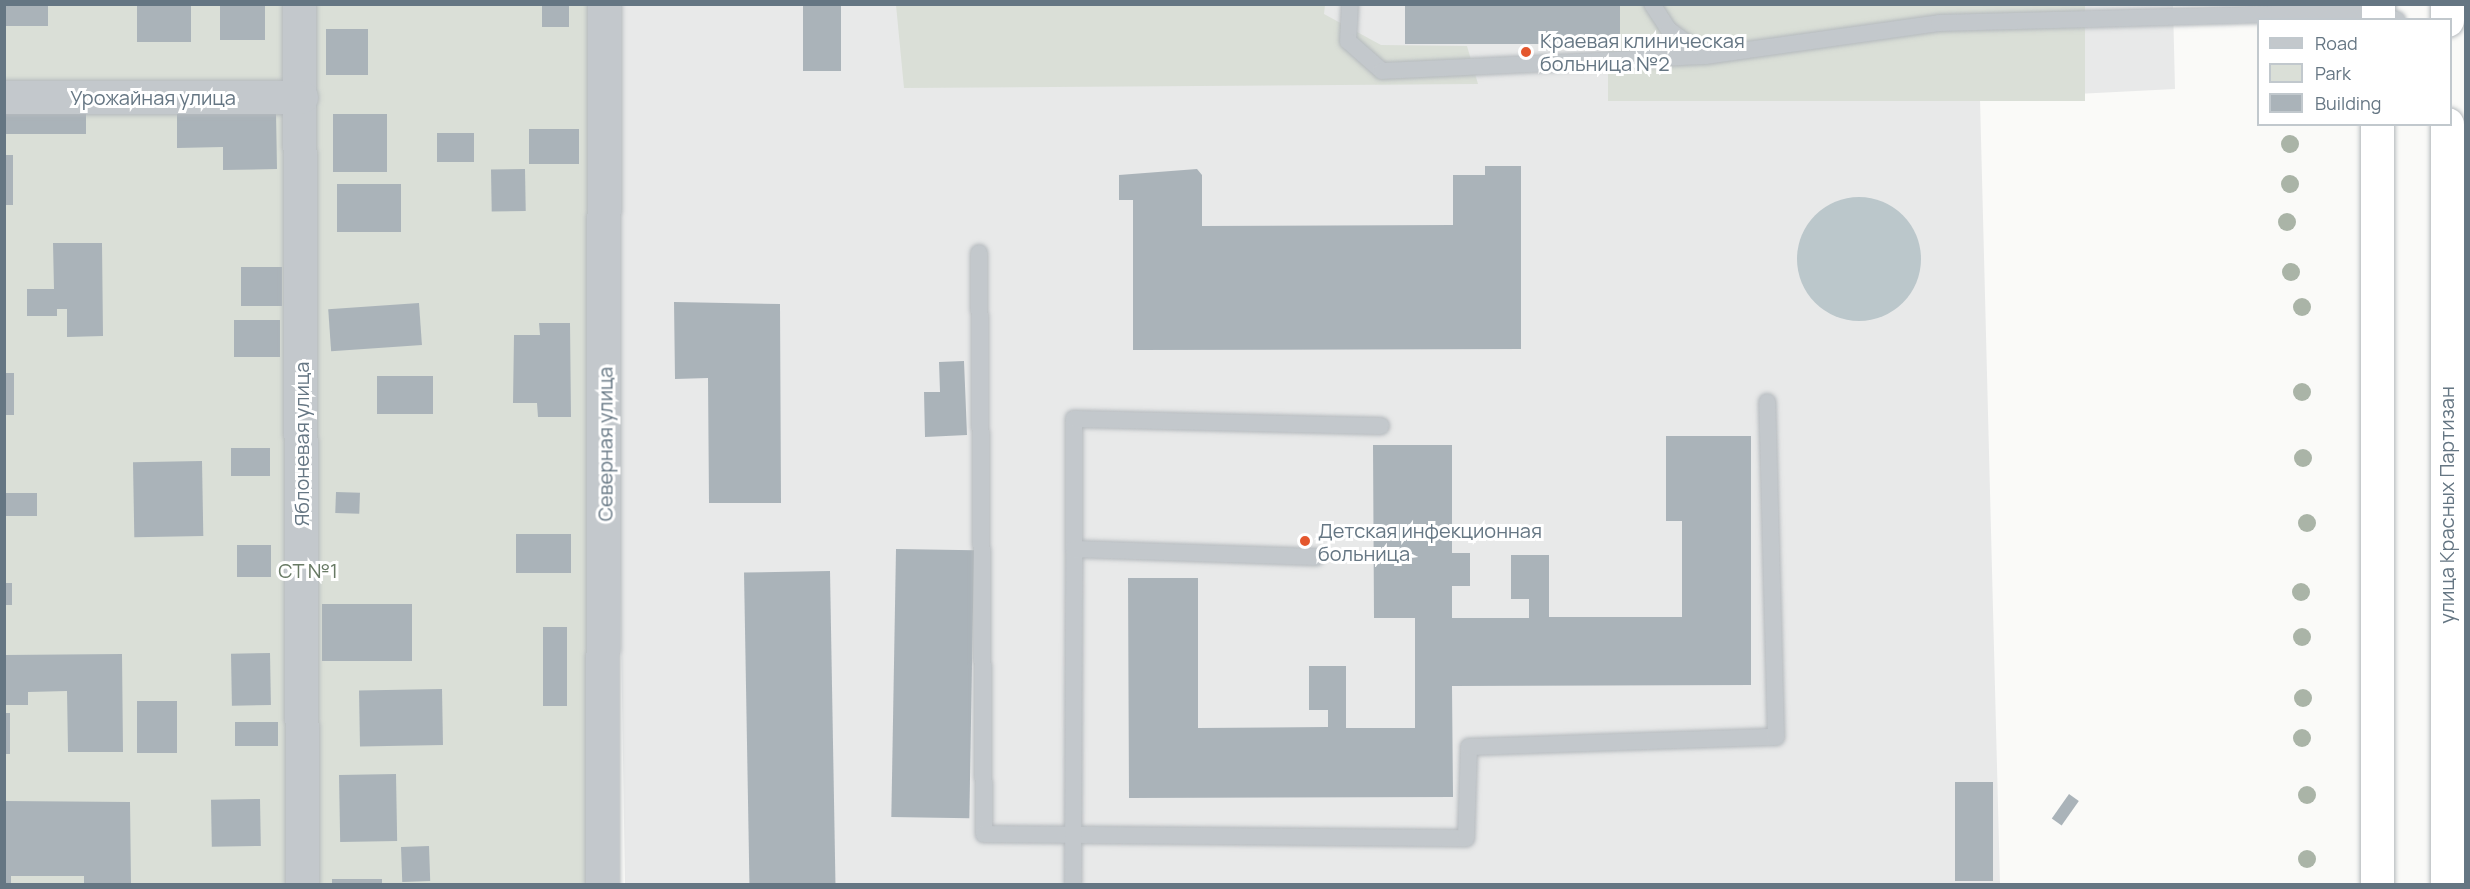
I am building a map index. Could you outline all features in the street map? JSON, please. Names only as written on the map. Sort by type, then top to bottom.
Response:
[{"type":"highway","points":[[2377,126],[2377,885]]},
{"type":"highway","name":"улица Красных Партизан","points":[[2447,126],[2456,460],[2447,885]]},
{"type":"street","name":"Яблоневая улица","points":[[299,4],[302,885]]},
{"type":"street","name":"Северная улица","points":[[602,885],[604,4]]},
{"type":"street","name":"Урожайная улица","points":[[4,97],[301,97]]},
{"type":"lane","points":[[1350,4],[1348,41],[1382,70],[1705,56],[1939,23],[2272,9],[2290,14],[2383,14]]},
{"type":"lane","points":[[1652,4],[1669,30],[1705,56]]},
{"type":"lane","points":[[980,253],[984,834],[1467,838],[1469,747],[1776,737],[1767,402]]},
{"type":"lane","points":[[1073,885],[1074,419],[1381,426]]},
{"type":"lane","points":[[1074,549],[1316,557]]},
{"type":"shaded area","name":"Детская инфекционная больница","points":[[611,5],[2173,5],[2175,89],[1980,99],[2000,884],[625,884]]},
{"type":"shaded area","points":[[1859,197],[1883,201],[1903,215],[1917,235],[1921,259],[1917,283],[1903,303],[1883,317],[1859,321],[1835,317],[1815,303],[1801,283],[1797,259],[1801,235],[1815,215],[1835,201]]},
{"type":"green space","name":"СТ №1","points":[[5,5],[605,5],[605,884],[5,884]]},
{"type":"green space","points":[[896,5],[1325,5],[1324,14],[1381,45],[1467,46],[1478,84],[904,88]]},
{"type":"green space","points":[[1608,5],[2085,5],[2085,101],[1608,101]]},
{"type":"building","points":[[4,4],[48,4],[48,26],[4,26]]},
{"type":"building","points":[[137,4],[191,4],[191,42],[137,42]]},
{"type":"building","points":[[220,4],[265,4],[265,40],[220,40]]},
{"type":"building","points":[[542,4],[569,4],[569,27],[542,27]]},
{"type":"building","points":[[803,4],[841,4],[841,71],[803,71]]},
{"type":"building","points":[[1405,4],[1620,4],[1620,44],[1405,44]]},
{"type":"building","points":[[326,29],[368,29],[368,75],[326,75]]},
{"type":"building","points":[[4,108],[86,108],[86,134],[4,134]]},
{"type":"building","points":[[276,113],[277,169],[223,170],[223,147],[177,148],[177,114]]},
{"type":"building","points":[[333,114],[387,114],[387,172],[333,172]]},
{"type":"building","points":[[529,129],[579,129],[579,164],[529,164]]},
{"type":"building","points":[[437,133],[474,133],[474,162],[437,162]]},
{"type":"building","points":[[4,155],[13,155],[13,205],[4,205]]},
{"type":"building","points":[[1485,166],[1521,166],[1521,349],[1133,350],[1133,200],[1119,200],[1119,175],[1197,169],[1202,175],[1202,226],[1453,225],[1453,175],[1485,175]]},
{"type":"building","points":[[525,169],[526,211],[492,212],[491,170]]},
{"type":"building","points":[[337,184],[401,184],[401,232],[337,232]]},
{"type":"building","points":[[53,243],[102,243],[103,336],[67,337],[67,309],[57,309],[57,316],[27,316],[27,289],[54,289]]},
{"type":"building","points":[[241,267],[282,267],[282,306],[241,306]]},
{"type":"building","points":[[674,302],[780,304],[781,503],[709,503],[708,378],[675,379]]},
{"type":"building","points":[[419,303],[422,345],[331,351],[328,309]]},
{"type":"building","points":[[234,320],[280,320],[280,357],[234,357]]},
{"type":"building","points":[[539,323],[570,323],[571,417],[538,417],[537,403],[513,403],[514,335],[540,335]]},
{"type":"building","points":[[964,361],[967,435],[925,437],[924,392],[940,392],[939,362]]},
{"type":"building","points":[[5,373],[14,373],[14,415],[5,415]]},
{"type":"building","points":[[377,376],[433,376],[433,414],[377,414]]},
{"type":"building","points":[[1666,436],[1751,436],[1751,685],[1452,686],[1453,797],[1129,798],[1128,578],[1198,578],[1198,728],[1328,727],[1328,710],[1309,710],[1309,666],[1346,666],[1346,728],[1415,728],[1415,618],[1374,618],[1373,445],[1452,445],[1452,553],[1470,553],[1470,586],[1452,586],[1452,618],[1529,618],[1529,599],[1511,599],[1511,555],[1549,555],[1549,617],[1682,617],[1682,521],[1666,521]]},
{"type":"building","points":[[231,448],[270,448],[270,476],[231,476]]},
{"type":"building","points":[[202,461],[203,536],[134,537],[133,462]]},
{"type":"building","points":[[336,492],[360,493],[359,514],[335,513]]},
{"type":"building","points":[[4,493],[37,493],[37,516],[4,516]]},
{"type":"building","points":[[516,534],[571,534],[571,573],[516,573]]},
{"type":"building","points":[[237,545],[271,545],[271,577],[237,577]]},
{"type":"building","points":[[896,549],[974,550],[969,818],[891,817]]},
{"type":"building","points":[[830,571],[835,884],[749,884],[744,573]]},
{"type":"building","points":[[4,583],[12,583],[12,605],[4,605]]},
{"type":"building","points":[[322,604],[412,604],[412,661],[322,661]]},
{"type":"building","points":[[543,627],[567,627],[567,706],[543,706]]},
{"type":"building","points":[[270,653],[271,705],[232,706],[231,654]]},
{"type":"building","points":[[122,654],[123,752],[68,752],[67,691],[28,692],[28,705],[4,705],[4,655]]},
{"type":"building","points":[[442,689],[443,745],[360,746],[359,690]]},
{"type":"building","points":[[137,701],[177,701],[177,753],[137,753]]},
{"type":"building","points":[[4,713],[10,713],[10,754],[4,754]]},
{"type":"building","points":[[235,722],[278,722],[278,746],[235,746]]},
{"type":"building","points":[[396,774],[397,841],[340,842],[339,775]]},
{"type":"building","points":[[1955,782],[1993,782],[1993,881],[1955,881]]},
{"type":"building","points":[[2069,794],[2079,801],[2062,825],[2052,819]]},
{"type":"building","points":[[260,799],[261,846],[212,847],[211,800]]},
{"type":"building","points":[[4,801],[130,802],[131,884],[84,884],[84,876],[11,876],[11,884],[4,884]]},
{"type":"building","points":[[429,846],[430,881],[402,882],[401,847]]},
{"type":"building","points":[[332,879],[382,879],[382,884],[332,884]]},
{"type":"place","name":"Краевая клиническая больница №2","points":[[1526,52]]},
{"type":"place","name":"Детская инфекционная больница","points":[[1305,541]]}]
